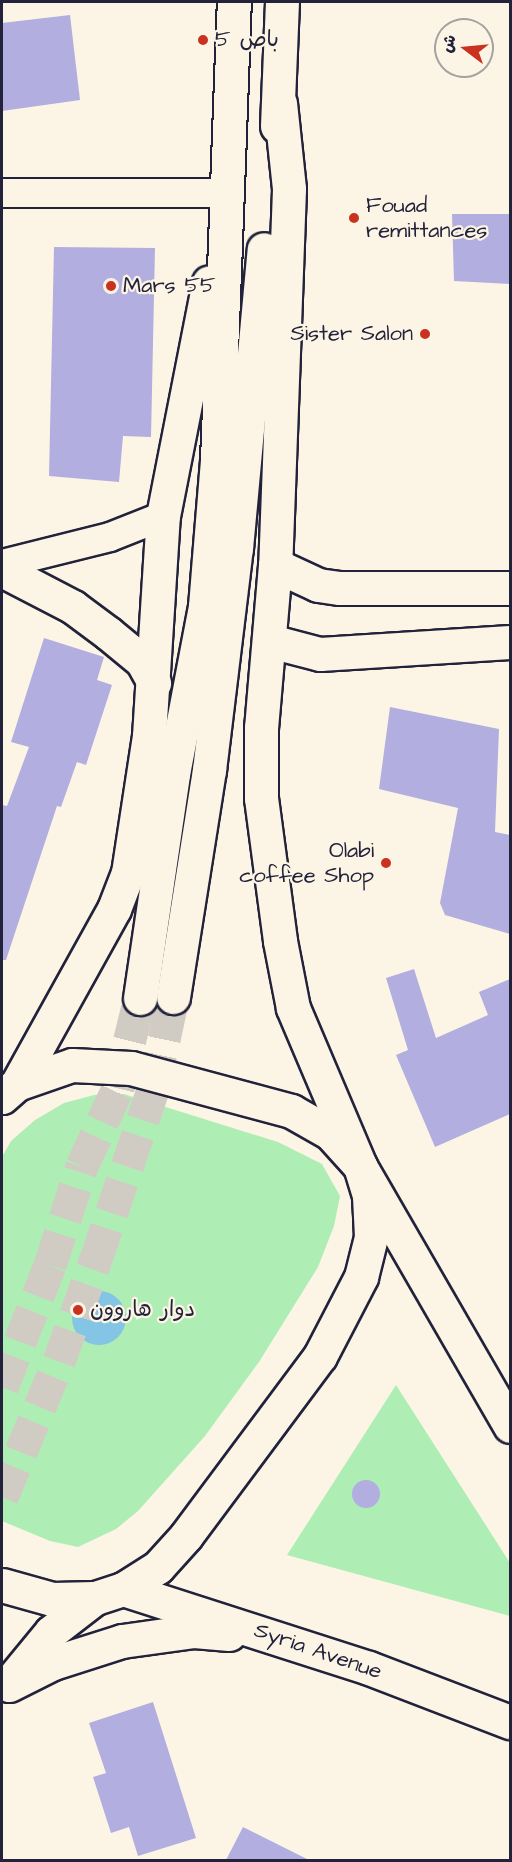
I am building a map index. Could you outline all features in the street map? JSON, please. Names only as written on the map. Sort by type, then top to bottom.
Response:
[{"type":"main road","points":[[140,998],[173,774],[205,606],[217,461],[234,2]]},
{"type":"main road","points":[[173,997],[209,770],[232,583],[280,103],[282,2]]},
{"type":"main road","points":[[5,1690],[51,1632],[109,1593],[158,1567],[186,1536],[320,1356],[360,1278],[371,1238],[369,1196],[360,1166],[293,1008],[280,941],[261,798],[261,727],[275,565],[283,259],[289,189],[280,103]]},
{"type":"main road","points":[[9,1090],[114,909],[128,873],[154,683],[163,516],[228,193]]},
{"type":"main road","points":[[275,565],[318,585],[340,588],[510,588]]},
{"type":"main road","points":[[2,570],[73,607],[99,626],[142,661],[154,683]]},
{"type":"main road","points":[[270,641],[320,654],[510,642]]},
{"type":"main road","points":[[9,1090],[72,1065],[131,1068],[291,1111],[330,1133],[360,1166],[510,1426]]},
{"type":"main road","points":[[2,1585],[52,1599],[109,1593]]},
{"type":"main road","name":"Syria Avenue","points":[[109,1593],[266,1633],[510,1722]]},
{"type":"main road","points":[[5,1690],[53,1663],[122,1641],[194,1631],[266,1633]]},
{"type":"street","points":[[2,193],[228,193]]},
{"type":"street","points":[[2,564],[110,537],[163,516]]},
{"type":"green space","points":[[124,1094],[278,1142],[322,1164],[340,1196],[334,1226],[318,1267],[259,1362],[205,1436],[138,1511],[116,1529],[78,1547],[50,1541],[2,1521],[2,1157],[11,1141],[35,1120],[64,1103],[94,1095]]},
{"type":"green space","points":[[396,1385],[510,1563],[510,1616],[287,1555]]},
{"type":"water","points":[[99,1291],[109,1293],[118,1299],[124,1308],[126,1318],[124,1328],[118,1337],[109,1343],[99,1345],[89,1343],[80,1337],[74,1328],[72,1318],[74,1308],[80,1299],[89,1293]]},
{"type":"building","points":[[70,15],[80,100],[2,111],[2,23]]},
{"type":"building","points":[[452,214],[510,214],[510,284],[454,281]]},
{"type":"building","points":[[54,247],[155,248],[151,437],[123,436],[119,482],[49,476]]},
{"type":"building","points":[[44,638],[104,657],[97,680],[112,685],[86,765],[77,762],[61,807],[57,806],[6,960],[2,960],[2,805],[7,806],[29,747],[11,742]]},
{"type":"building","points":[[390,707],[499,729],[495,832],[510,835],[510,934],[445,915],[440,903],[458,808],[379,789]]},
{"type":"building","points":[[414,969],[436,1038],[488,1015],[479,992],[510,979],[510,1114],[435,1147],[396,1055],[408,1050],[386,978]]},
{"type":"building","points":[[366,1480],[376,1484],[380,1494],[376,1504],[366,1508],[356,1504],[352,1494],[356,1484]]},
{"type":"building","points":[[153,1702],[196,1838],[138,1856],[129,1827],[111,1833],[93,1777],[106,1773],[89,1723]]},
{"type":"building","points":[[243,1827],[309,1860],[226,1860]]},
{"type":"tunnel","points":[[2,1497],[59,1361],[96,1259],[154,1087],[173,997]]},
{"type":"tunnel","points":[[2,1387],[50,1265],[82,1166],[118,1088],[140,998]]},
{"type":"place","name":"باص 5","points":[[203,40]]},
{"type":"place","name":"Fouad remittances","points":[[354,218]]},
{"type":"place","name":"Mars 55","points":[[111,286]]},
{"type":"place","name":"Sister Salon","points":[[425,334]]},
{"type":"place","name":"Olabi coffee Shop","points":[[386,863]]},
{"type":"place","name":"دوار هاروون","points":[[78,1310]]}]
